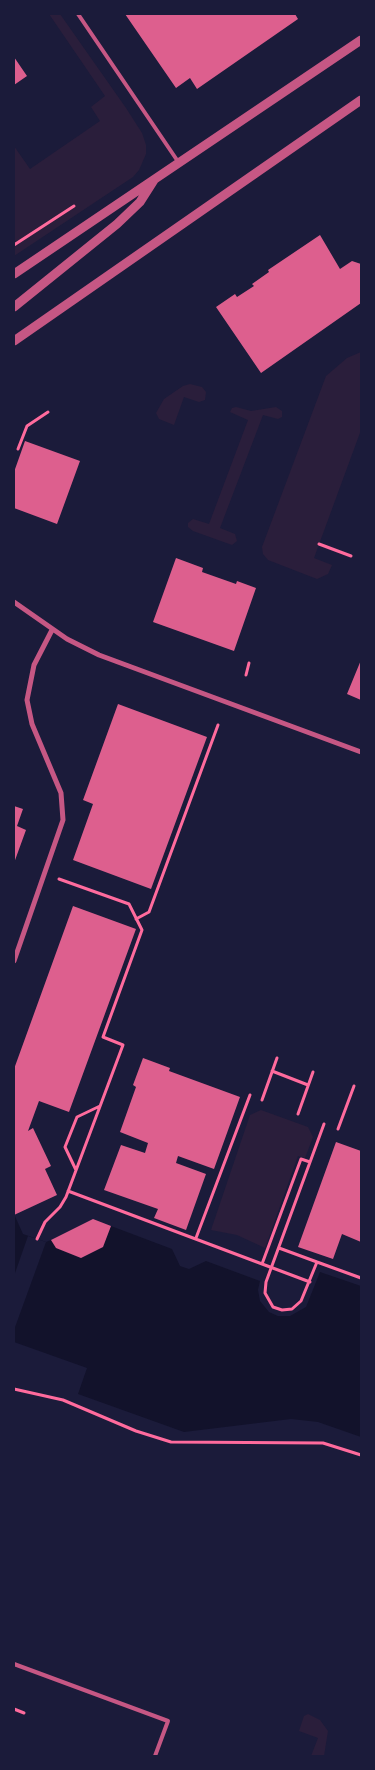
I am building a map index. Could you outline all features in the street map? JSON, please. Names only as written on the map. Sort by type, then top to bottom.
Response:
[{"type":"street","points":[[14,274],[361,40]]},
{"type":"street","points":[[14,341],[361,100]]},
{"type":"street","points":[[14,307],[117,224],[140,202],[154,180]]},
{"type":"street","points":[[14,602],[52,630],[115,661],[361,752]]},
{"type":"street","points":[[14,961],[63,820],[61,793],[32,724],[27,696],[34,666],[52,630]]},
{"type":"lane","points":[[78,14],[179,163]]},
{"type":"lane","points":[[14,1664],[168,1722],[155,1756]]},
{"type":"path","points":[[14,245],[74,206]]},
{"type":"path","points":[[18,449],[27,426],[48,412]]},
{"type":"path","points":[[319,544],[350,556]]},
{"type":"path","points":[[246,675],[249,663]]},
{"type":"path","points":[[136,919],[149,912],[218,725]]},
{"type":"path","points":[[37,1239],[45,1222],[60,1207],[68,1191],[123,1045],[103,1037],[142,930],[129,904],[58,878]]},
{"type":"path","points":[[262,1100],[276,1058]]},
{"type":"path","points":[[272,1072],[308,1085]]},
{"type":"path","points":[[298,1114],[313,1072]]},
{"type":"path","points":[[338,1129],[354,1086]]},
{"type":"path","points":[[196,1238],[250,1095]]},
{"type":"path","points":[[76,1170],[65,1147],[77,1117],[101,1106]]},
{"type":"path","points":[[316,1262],[310,1282],[297,1306],[287,1310],[278,1309],[270,1303],[264,1293],[324,1124]]},
{"type":"path","points":[[262,1264],[301,1159],[310,1162]]},
{"type":"path","points":[[68,1191],[310,1282]]},
{"type":"path","points":[[279,1248],[361,1278]]},
{"type":"path","points":[[14,1389],[57,1398],[136,1431],[171,1442],[194,1444],[323,1443],[361,1455]]},
{"type":"path","points":[[14,1709],[24,1713]]},
{"type":"shaded area","points":[[49,14],[60,14],[126,108],[142,133],[146,145],[146,154],[139,170],[133,177],[14,256],[14,146],[30,169],[100,121],[91,107],[105,96]]},
{"type":"shaded area","points":[[361,352],[361,430],[314,558],[332,565],[328,574],[317,579],[268,560],[263,554],[262,547],[326,376],[347,358]]},
{"type":"shaded area","points":[[190,384],[202,387],[206,392],[205,400],[199,402],[184,397],[174,425],[159,419],[156,413],[164,399],[183,386]]},
{"type":"shaded area","points":[[236,407],[251,411],[276,407],[282,411],[282,417],[278,419],[263,415],[220,528],[235,534],[237,541],[232,545],[193,531],[188,527],[188,523],[193,519],[209,524],[248,420],[230,412],[232,408]]},
{"type":"shaded area","points":[[261,1110],[308,1127],[313,1137],[305,1158],[298,1156],[265,1248],[237,1235],[211,1230],[250,1115]]},
{"type":"shaded area","points":[[14,1214],[23,1234],[46,1242],[51,1240],[56,1248],[81,1258],[103,1247],[111,1226],[172,1249],[180,1266],[189,1269],[206,1261],[260,1281],[258,1290],[260,1301],[269,1312],[278,1316],[290,1316],[306,1307],[320,1272],[361,1286],[361,1437],[318,1422],[291,1419],[184,1432],[78,1394],[87,1368],[14,1342]]},
{"type":"shaded area","points":[[308,1714],[320,1720],[328,1731],[324,1756],[311,1756],[318,1738],[299,1731],[304,1716]]},
{"type":"pier","points":[[28,1236],[46,1242],[14,1330],[14,1276]]},
{"type":"building","points":[[125,14],[295,14],[298,19],[197,89],[190,78],[176,88]]},
{"type":"building","points":[[14,57],[27,76],[14,85]]},
{"type":"building","points":[[320,235],[340,269],[352,261],[361,264],[361,303],[261,373],[216,307],[235,294],[237,297],[254,286],[252,284],[269,272],[268,270]]},
{"type":"building","points":[[25,441],[80,461],[57,524],[14,508],[14,472]]},
{"type":"building","points":[[176,558],[203,568],[202,572],[236,584],[237,581],[256,588],[234,651],[153,622]]},
{"type":"building","points":[[361,660],[361,700],[347,694]]},
{"type":"building","points":[[118,704],[207,737],[151,889],[73,860],[93,804],[83,800]]},
{"type":"building","points":[[14,806],[23,809],[17,826],[26,830],[14,863]]},
{"type":"building","points":[[73,906],[136,929],[69,1112],[39,1101],[28,1131],[33,1128],[51,1166],[45,1169],[57,1195],[14,1215],[14,1069]]},
{"type":"building","points":[[143,1058],[170,1068],[169,1071],[240,1097],[214,1169],[178,1156],[176,1163],[206,1174],[186,1230],[154,1218],[158,1209],[104,1190],[121,1145],[145,1153],[148,1143],[120,1132],[136,1087],[133,1085]]},
{"type":"building","points":[[336,1142],[361,1151],[361,1242],[342,1234],[333,1259],[298,1247]]},
{"type":"building","points":[[93,1219],[111,1226],[103,1247],[81,1258],[56,1248],[51,1240]]}]
